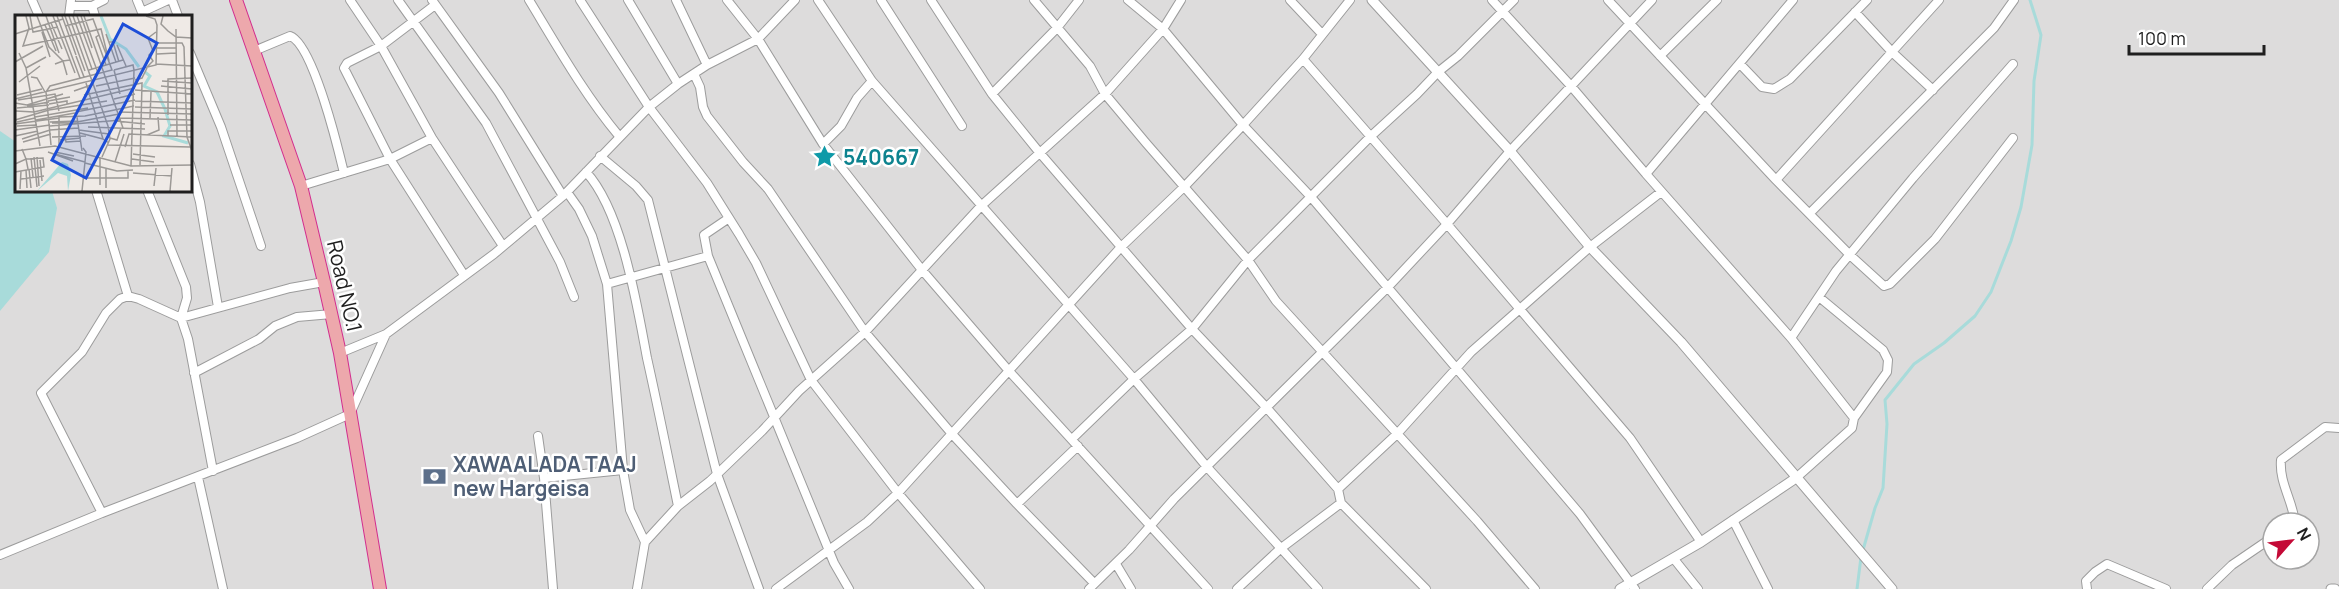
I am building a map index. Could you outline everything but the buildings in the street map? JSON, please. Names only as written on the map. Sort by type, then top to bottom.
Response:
[{"type":"highway","name":"Road NO.1","points":[[236,0],[301,186],[340,353],[380,589]]},
{"type":"street","points":[[32,0],[39,15]]},
{"type":"street","points":[[71,3],[92,6],[104,0]]},
{"type":"street","points":[[137,0],[143,14],[170,0],[178,15]]},
{"type":"street","points":[[350,0],[381,46],[432,138],[503,246]]},
{"type":"street","points":[[398,0],[486,123],[560,262],[574,297]]},
{"type":"street","points":[[529,0],[569,67],[619,136]]},
{"type":"street","points":[[580,0],[649,107],[707,183],[729,218],[756,263],[811,380],[898,493],[980,589]]},
{"type":"street","points":[[628,0],[678,84]]},
{"type":"street","points":[[676,0],[707,65]]},
{"type":"street","points":[[727,0],[758,39],[823,144],[921,270],[1208,589]]},
{"type":"street","points":[[340,353],[386,334],[537,220],[649,107],[707,65],[758,39],[795,0]]},
{"type":"street","points":[[818,0],[872,81],[1069,305],[1207,467],[1318,589]]},
{"type":"street","points":[[881,0],[962,126]]},
{"type":"street","points":[[932,0],[992,94],[1039,152],[1192,329],[1266,407],[1338,489],[1341,503],[1426,589]]},
{"type":"street","points":[[1034,0],[1090,66],[1105,94],[1248,260],[1276,302],[1477,521],[1535,589]]},
{"type":"street","points":[[992,94],[1057,28],[1078,0]]},
{"type":"street","points":[[1128,0],[1163,29],[1243,125],[1311,197],[1580,514],[1633,586]]},
{"type":"street","points":[[637,589],[645,542],[678,506],[717,474],[799,391],[865,332],[981,206],[1105,94],[1163,29],[1181,0]]},
{"type":"street","points":[[1290,0],[1322,34]]},
{"type":"street","points":[[778,589],[867,522],[898,493],[1121,247],[1185,186],[1243,125],[1303,59],[1350,0]]},
{"type":"street","points":[[1372,0],[1510,151],[1590,247],[1681,342],[1892,589]]},
{"type":"street","points":[[1492,0],[1791,338],[1854,418]]},
{"type":"street","points":[[1072,439],[1192,329],[1248,260],[1370,137],[1458,56],[1514,0]]},
{"type":"street","points":[[1608,0],[1776,180],[1882,285],[1890,284],[1935,239],[2013,138]]},
{"type":"street","points":[[694,74],[700,87],[707,116],[743,162],[768,189],[865,332],[952,434],[1092,586],[1116,564],[1149,526],[1266,407],[1388,287],[1447,224],[1510,151],[1652,0]]},
{"type":"street","points":[[1660,56],[1717,0]]},
{"type":"street","points":[[1646,174],[1793,0]]},
{"type":"street","points":[[1740,64],[1762,87],[1774,89],[1790,79],[1867,0]]},
{"type":"street","points":[[1776,180],[1939,0]]},
{"type":"street","points":[[1810,213],[1994,28],[2014,0]]},
{"type":"street","points":[[464,275],[390,159],[344,68],[347,63],[381,46],[434,2],[521,126],[565,194],[579,209],[592,236],[607,284],[623,470],[630,510],[645,542]]},
{"type":"street","points":[[92,6],[95,15]]},
{"type":"street","points":[[1856,12],[1892,52],[1933,90]]},
{"type":"street","points":[[254,51],[290,36],[298,41],[313,70],[333,124],[344,173]]},
{"type":"street","points":[[192,58],[221,127],[261,246]]},
{"type":"street","points":[[1303,59],[1520,308],[1629,438],[1701,542]]},
{"type":"street","points":[[1791,338],[1836,272],[1913,178],[2013,63]]},
{"type":"street","points":[[823,144],[841,126],[857,98],[872,81]]},
{"type":"street","points":[[301,186],[390,159],[432,138]]},
{"type":"street","points":[[600,156],[636,186],[648,200],[717,474],[759,589]]},
{"type":"street","points":[[192,172],[200,202],[218,307]]},
{"type":"street","points":[[586,172],[597,184],[606,203],[631,276],[678,506]]},
{"type":"street","points":[[97,192],[128,296]]},
{"type":"street","points":[[148,192],[186,287],[187,298],[181,318],[213,471]]},
{"type":"street","points":[[1338,489],[1397,434],[1456,368],[1520,308],[1590,247],[1661,192]]},
{"type":"street","points":[[729,218],[704,235],[708,256],[829,550],[849,589]]},
{"type":"street","points":[[607,284],[708,256]]},
{"type":"street","points":[[102,513],[41,393],[82,352],[111,306],[128,296],[181,318],[290,288],[324,282]]},
{"type":"street","points":[[1620,589],[1633,586],[1796,478],[1852,428],[1854,418],[1887,372],[1888,360],[1883,350],[1819,297]]},
{"type":"street","points":[[194,373],[297,317],[332,314]]},
{"type":"street","points":[[0,555],[334,423],[350,414],[386,334]]},
{"type":"street","points":[[2291,511],[2280,471],[2281,460],[2325,427],[2339,428]]},
{"type":"street","points":[[538,436],[544,478],[553,589]]},
{"type":"street","points":[[1017,504],[1078,446]]},
{"type":"street","points":[[544,478],[623,470]]},
{"type":"street","points":[[198,477],[223,589]]},
{"type":"street","points":[[1237,589],[1280,549],[1341,503]]},
{"type":"street","points":[[1733,520],[1768,589]]},
{"type":"street","points":[[2207,589],[2232,565],[2261,545]]},
{"type":"street","points":[[1674,559],[1698,589]]},
{"type":"street","points":[[1116,564],[1131,589]]},
{"type":"street","points":[[2087,589],[2086,581],[2108,564],[2166,589]]},
{"type":"shaded area","points":[[0,0],[2339,0],[2339,589],[0,589]]},
{"type":"water","points":[[0,131],[15,141],[15,192],[52,192],[57,208],[49,252],[0,311]]},
{"type":"waterway","points":[[1863,550],[1883,488],[1887,424],[1885,400],[1914,364],[1944,343],[1975,316],[1991,292],[2011,241],[2021,207],[2032,145],[2034,81],[2041,35],[2030,0]]},
{"type":"waterway","points":[[1857,589],[1861,557]]},
{"type":"place","name":"540667","points":[[825,157]]},
{"type":"place","name":"XAWAALADA TAAJ new Hargeisa","points":[[435,476]]}]
